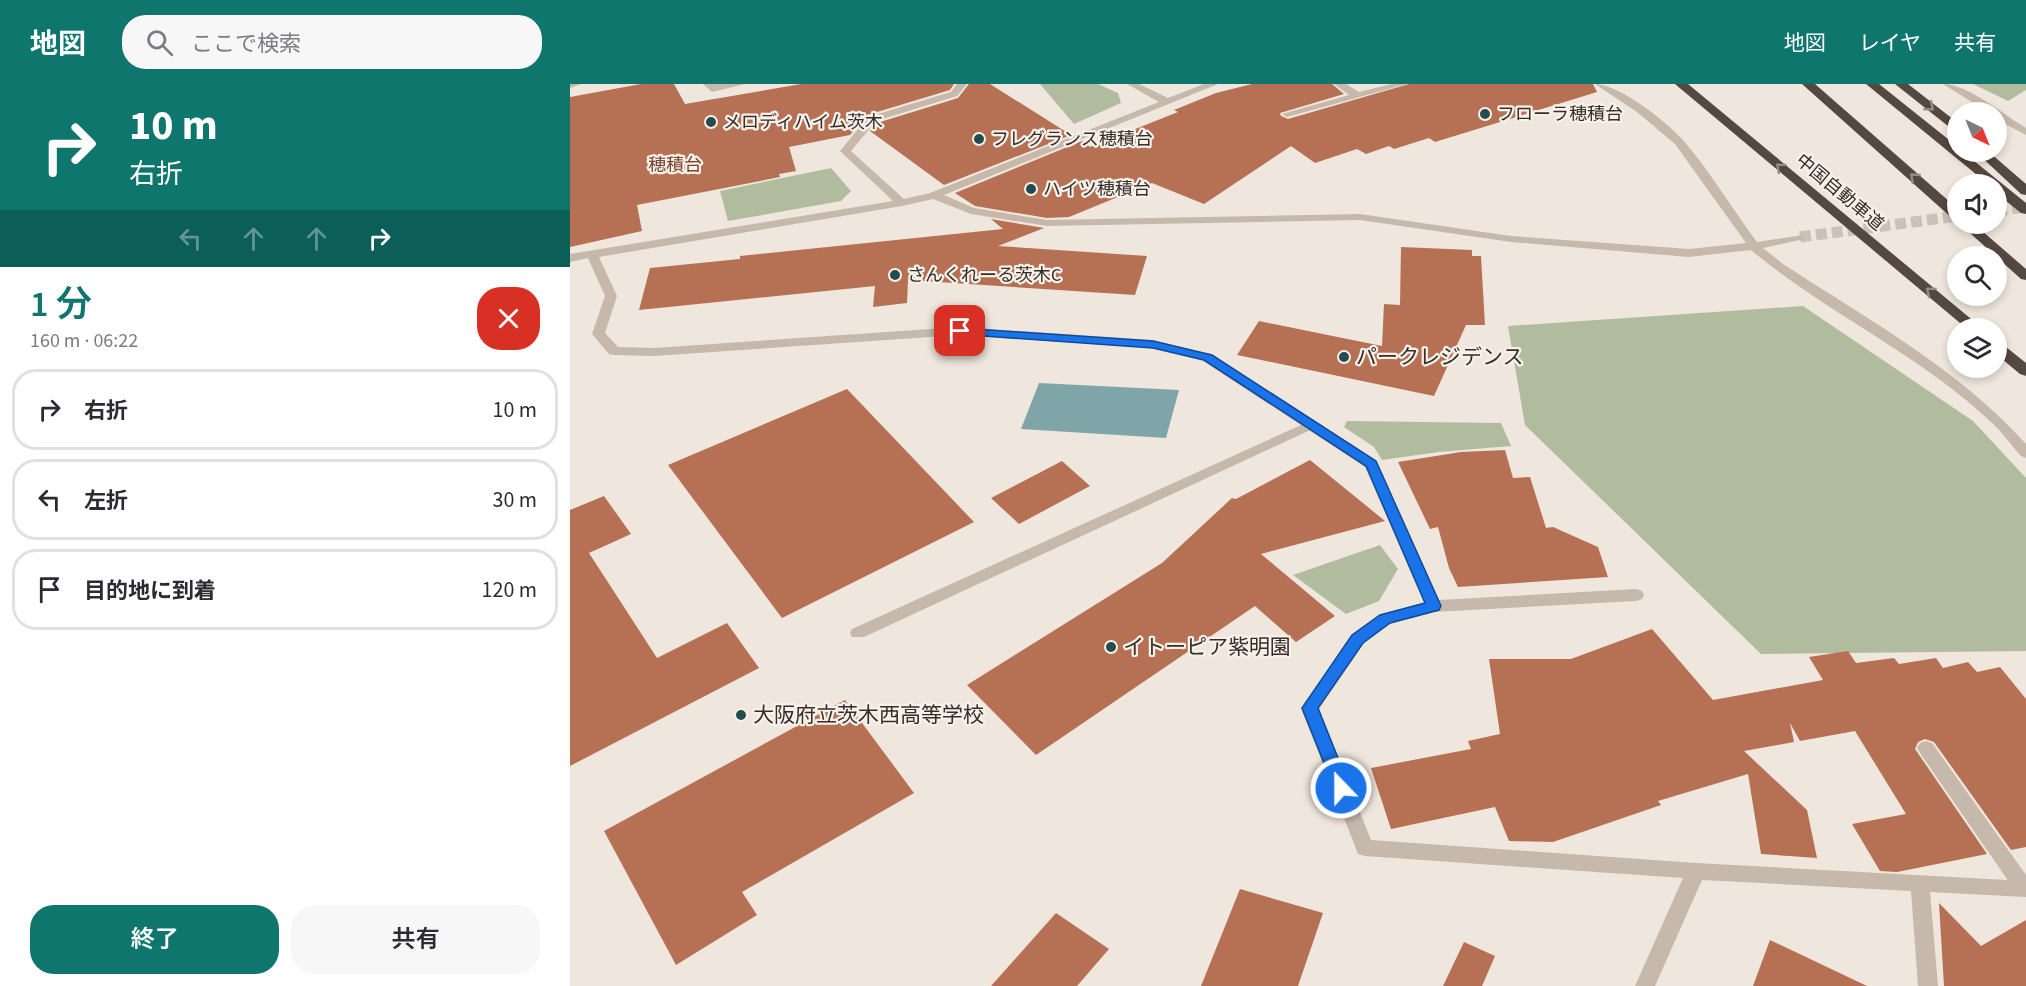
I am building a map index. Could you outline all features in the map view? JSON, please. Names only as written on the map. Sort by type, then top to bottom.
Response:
[{"type":"highway","name":"中国自動車道","points":[[1681,84],[1963,318]]},
{"type":"highway","points":[[1808,84],[1947,206]]},
{"type":"highway","points":[[1872,84],[1982,174]]},
{"type":"highway","points":[[1901,84],[1947,121]]},
{"type":"highway","points":[[1993,162],[2026,191]]},
{"type":"highway","points":[[2007,194],[2026,210]]},
{"type":"highway","points":[[1978,234],[2026,276]]},
{"type":"highway","points":[[2007,355],[2026,371]]},
{"type":"street","points":[[570,85],[576,84]]},
{"type":"street","points":[[708,84],[712,89],[740,84]]},
{"type":"street","points":[[902,203],[845,151],[872,119],[954,94],[962,84]]},
{"type":"street","points":[[1132,84],[1167,102]]},
{"type":"street","points":[[570,257],[593,256],[902,203],[934,195],[1213,84]]},
{"type":"street","points":[[1339,84],[1356,95]]},
{"type":"street","points":[[1287,114],[1402,84]]},
{"type":"street","points":[[1600,84],[1641,110],[1679,142],[1754,246],[1779,267],[1930,366],[1996,419],[2026,453]]},
{"type":"street","points":[[1948,84],[1977,102]]},
{"type":"street","points":[[2007,120],[2026,132]]},
{"type":"street","points":[[934,195],[971,211],[1047,223],[1360,217],[1511,239],[1689,253],[1754,246],[1800,237]]},
{"type":"street","points":[[593,256],[611,296],[598,334],[614,351],[654,352],[960,331],[1153,344],[1208,358],[1371,464],[1434,606]]},
{"type":"street","points":[[858,633],[1312,424]]},
{"type":"street","points":[[1636,595],[1434,606],[1385,619],[1358,639],[1310,708],[1365,848],[1696,871],[2026,889]]},
{"type":"street","points":[[1926,748],[2026,889]]},
{"type":"street","points":[[1645,986],[1696,871]]},
{"type":"street","points":[[1920,883],[1928,986]]},
{"type":"green space","points":[[1040,84],[1098,84],[1118,93],[1121,103],[1074,124]]},
{"type":"green space","points":[[1973,84],[2026,84],[2026,90],[2008,101]]},
{"type":"green space","points":[[831,168],[851,191],[841,201],[728,221],[720,191]]},
{"type":"green space","points":[[1803,306],[1973,421],[2026,478],[2026,651],[1761,654],[1525,425],[1508,326]]},
{"type":"green space","points":[[1347,421],[1501,423],[1511,446],[1439,452],[1382,460],[1374,447],[1344,427]]},
{"type":"green space","points":[[1380,545],[1398,569],[1379,601],[1346,614],[1293,575]]},
{"type":"water","points":[[1039,383],[1179,390],[1166,438],[1021,429]]},
{"type":"building","points":[[641,84],[674,84],[685,104],[801,84],[954,84],[950,90],[867,115],[850,135],[789,147],[796,171],[779,174],[780,177],[637,205],[642,231],[570,247],[570,97]]},
{"type":"building","points":[[969,84],[990,84],[1071,135],[944,185],[870,131],[877,123],[958,98]]},
{"type":"building","points":[[1252,84],[1332,84],[1344,94],[1280,113],[1288,119],[1409,84],[1593,84],[1597,92],[1435,142],[1429,138],[1394,149],[1389,146],[1366,154],[1357,149],[1315,163],[1291,146],[1204,204],[1152,183],[1069,217],[1047,218],[975,206],[955,193],[1082,141],[1090,147],[1178,112],[1174,110],[1216,93]]},
{"type":"building","name":"さんくれーる茨木C","points":[[991,219],[1044,228],[998,246],[1147,256],[1135,295],[908,280],[907,303],[873,307],[875,286],[639,310],[650,268],[740,259],[740,256],[1003,229]]},
{"type":"building","points":[[1401,247],[1472,250],[1472,256],[1481,256],[1485,325],[1466,325],[1434,396],[1237,355],[1259,321],[1382,346],[1384,304],[1400,305]]},
{"type":"building","points":[[847,389],[974,522],[782,618],[668,465]]},
{"type":"building","points":[[1505,450],[1513,478],[1530,477],[1546,528],[1553,527],[1598,547],[1608,577],[1458,587],[1449,568],[1438,527],[1430,529],[1398,462],[1461,452]]},
{"type":"building","points":[[1310,460],[1385,521],[1261,554],[1335,616],[1296,642],[1255,606],[1036,755],[967,685],[1162,563],[1232,498],[1236,499]]},
{"type":"building","points":[[1062,461],[1090,486],[1019,524],[991,498]]},
{"type":"building","points":[[604,496],[631,534],[589,553],[657,658],[727,623],[759,668],[570,766],[570,510]]},
{"type":"building","points":[[1652,629],[1713,700],[1823,680],[1809,657],[1848,651],[1856,663],[1894,658],[1899,664],[1936,658],[1943,668],[1968,662],[1977,672],[2000,667],[2026,699],[2026,847],[2011,850],[1934,742],[1925,739],[1918,742],[1915,749],[1987,854],[1897,872],[1880,871],[1852,824],[1906,814],[1855,731],[1800,741],[1790,723],[1794,742],[1744,751],[1807,810],[1817,858],[1761,854],[1748,774],[1658,801],[1661,805],[1553,842],[1509,841],[1495,807],[1391,829],[1371,768],[1471,749],[1468,741],[1500,734],[1489,659],[1571,659]]},
{"type":"building","points":[[845,700],[914,793],[742,892],[757,915],[676,965],[604,831]]},
{"type":"building","points":[[1240,889],[1323,913],[1298,986],[1201,986]]},
{"type":"building","points":[[1939,903],[1981,946],[2026,920],[2026,986],[1944,986]]},
{"type":"building","points":[[1056,913],[1109,949],[1077,986],[991,986]]},
{"type":"building","points":[[1770,940],[1867,986],[1753,986]]},
{"type":"building","points":[[1464,942],[1495,956],[1482,986],[1443,986]]},
{"type":"tunnel","points":[[2007,210],[2026,207]]},
{"type":"tunnel","points":[[1800,237],[1947,217]]},
{"type":"place","name":"フローラ穂積台","points":[[1485,114]]},
{"type":"place","name":"メロディハイム茨木","points":[[711,122]]},
{"type":"place","name":"フレグランス穂積台","points":[[979,139]]},
{"type":"place","name":"ハイツ穂積台","points":[[1031,189]]},
{"type":"place","name":"さんくれーる茨木C","points":[[895,275]]},
{"type":"place","name":"パークレジデンス","points":[[1344,357]]},
{"type":"place","name":"イトーピア紫明園","points":[[1111,647]]},
{"type":"place","name":"大阪府立茨木西高等学校","points":[[741,715]]},
{"type":"district","name":"穂積台","points":[[675,165]]},
{"type":"route","points":[[960,331],[1153,344],[1208,358],[1371,464],[1434,606],[1385,619],[1358,639],[1310,708],[1341,788]]}]
